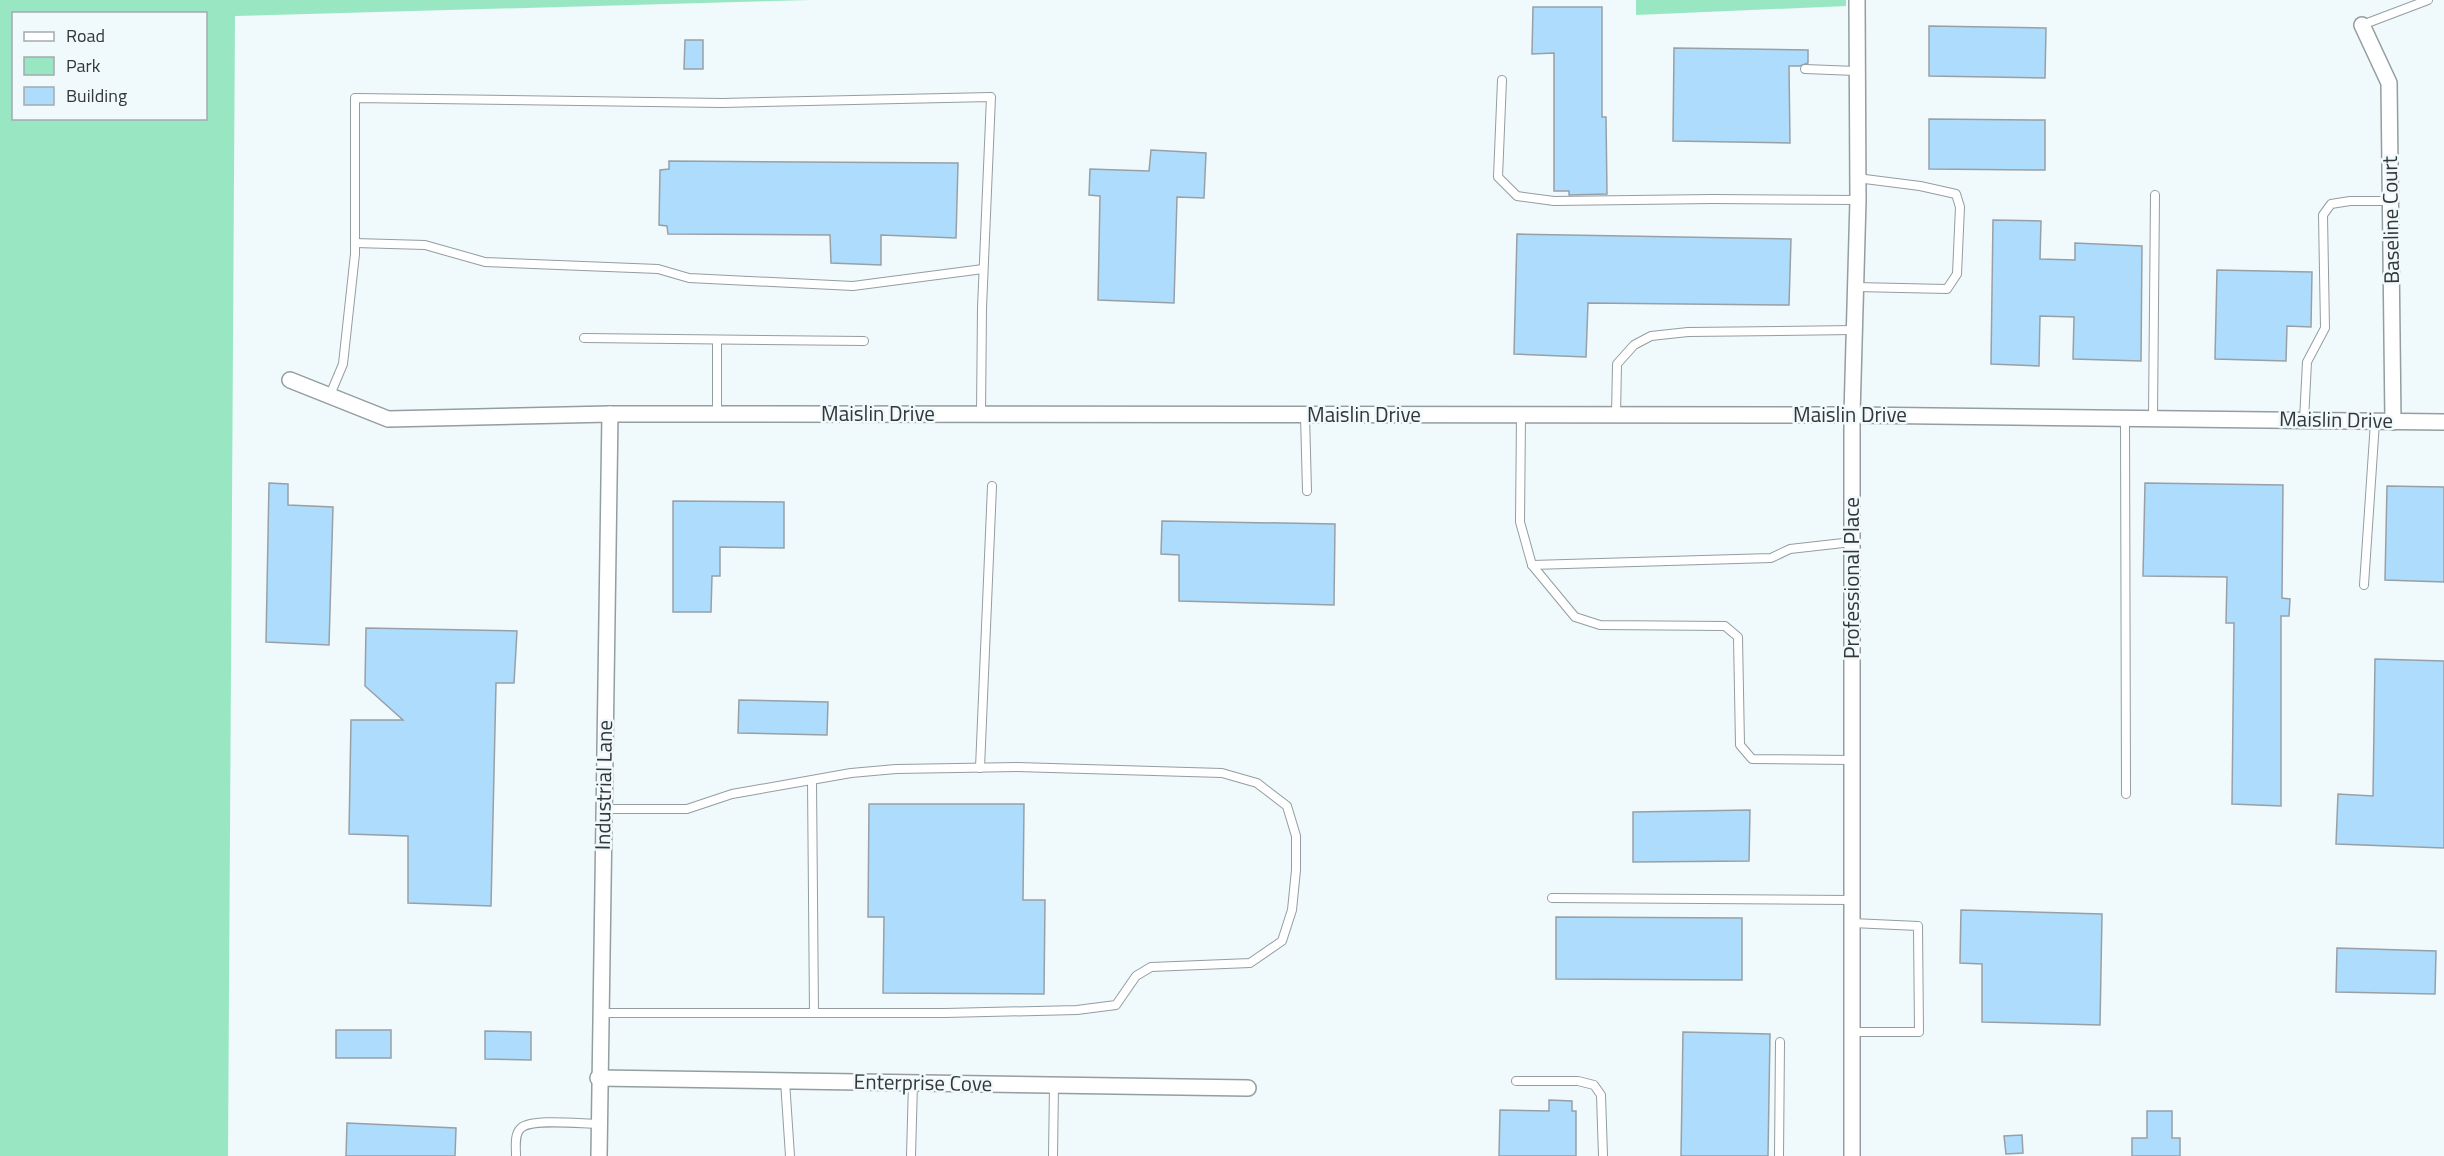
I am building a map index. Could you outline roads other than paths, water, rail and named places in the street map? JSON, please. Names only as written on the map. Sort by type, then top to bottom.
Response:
[{"type":"street","name":"Professional Place","points":[[1852,1156],[1852,415],[1858,200],[1857,0]]},
{"type":"street","name":"Baseline Court","points":[[2362,25],[2389,83],[2393,422]]},
{"type":"street","name":"Maislin Drive","points":[[291,380],[388,418],[610,414],[1852,415],[2444,422]]},
{"type":"street","name":"Industrial Lane","points":[[599,1156],[598,1078],[610,414]]},
{"type":"street","name":"Enterprise Cove","points":[[598,1078],[1248,1088]]},
{"type":"lane","points":[[2362,25],[2428,0]]},
{"type":"lane","points":[[1804,69],[1856,71]]},
{"type":"lane","points":[[1502,80],[1498,177],[1516,196],[1554,201],[1858,200]]},
{"type":"lane","points":[[330,395],[342,364],[355,243],[355,98],[723,103],[991,97],[983,269],[981,414]]},
{"type":"lane","points":[[1856,287],[1947,289],[1957,274],[1960,207],[1956,194],[1920,186],[1857,178]]},
{"type":"lane","points":[[2153,417],[2155,195]]},
{"type":"lane","points":[[2304,420],[2307,362],[2325,328],[2323,214],[2331,204],[2350,201],[2390,201]]},
{"type":"lane","points":[[355,243],[425,245],[485,262],[658,269],[689,278],[853,286],[983,269]]},
{"type":"lane","points":[[1616,415],[1617,364],[1634,345],[1651,336],[1688,332],[1854,330]]},
{"type":"lane","points":[[584,338],[864,341]]},
{"type":"lane","points":[[717,340],[717,414]]},
{"type":"lane","points":[[1305,415],[1307,491]]},
{"type":"lane","points":[[1521,415],[1520,522],[1532,565],[1575,617],[1600,625],[1725,626],[1738,637],[1740,745],[1752,759],[1852,760]]},
{"type":"lane","points":[[2125,417],[2126,794]]},
{"type":"lane","points":[[2364,585],[2375,422]]},
{"type":"lane","points":[[980,768],[992,486]]},
{"type":"lane","points":[[1532,565],[1771,558],[1790,549],[1852,542]]},
{"type":"lane","points":[[599,1013],[1077,1010],[1116,1005],[1136,976],[1151,967],[1250,963],[1282,941],[1292,910],[1296,870],[1296,836],[1287,806],[1257,783],[1222,773],[980,768],[896,769],[851,773],[732,794],[687,809],[603,809]]},
{"type":"lane","points":[[812,781],[814,1013]]},
{"type":"lane","points":[[1552,898],[1852,900]]},
{"type":"lane","points":[[1852,922],[1918,926],[1919,1032],[1852,1032]]},
{"type":"lane","points":[[1779,1156],[1780,1042]]},
{"type":"lane","points":[[785,1081],[790,1156]]},
{"type":"lane","points":[[1516,1081],[1578,1081],[1594,1085],[1601,1095],[1603,1156]]},
{"type":"lane","points":[[911,1156],[913,1083]]},
{"type":"lane","points":[[1053,1156],[1054,1084]]},
{"type":"lane","points":[[516,1156],[516,1136],[521,1128],[532,1123],[598,1124]]}]
